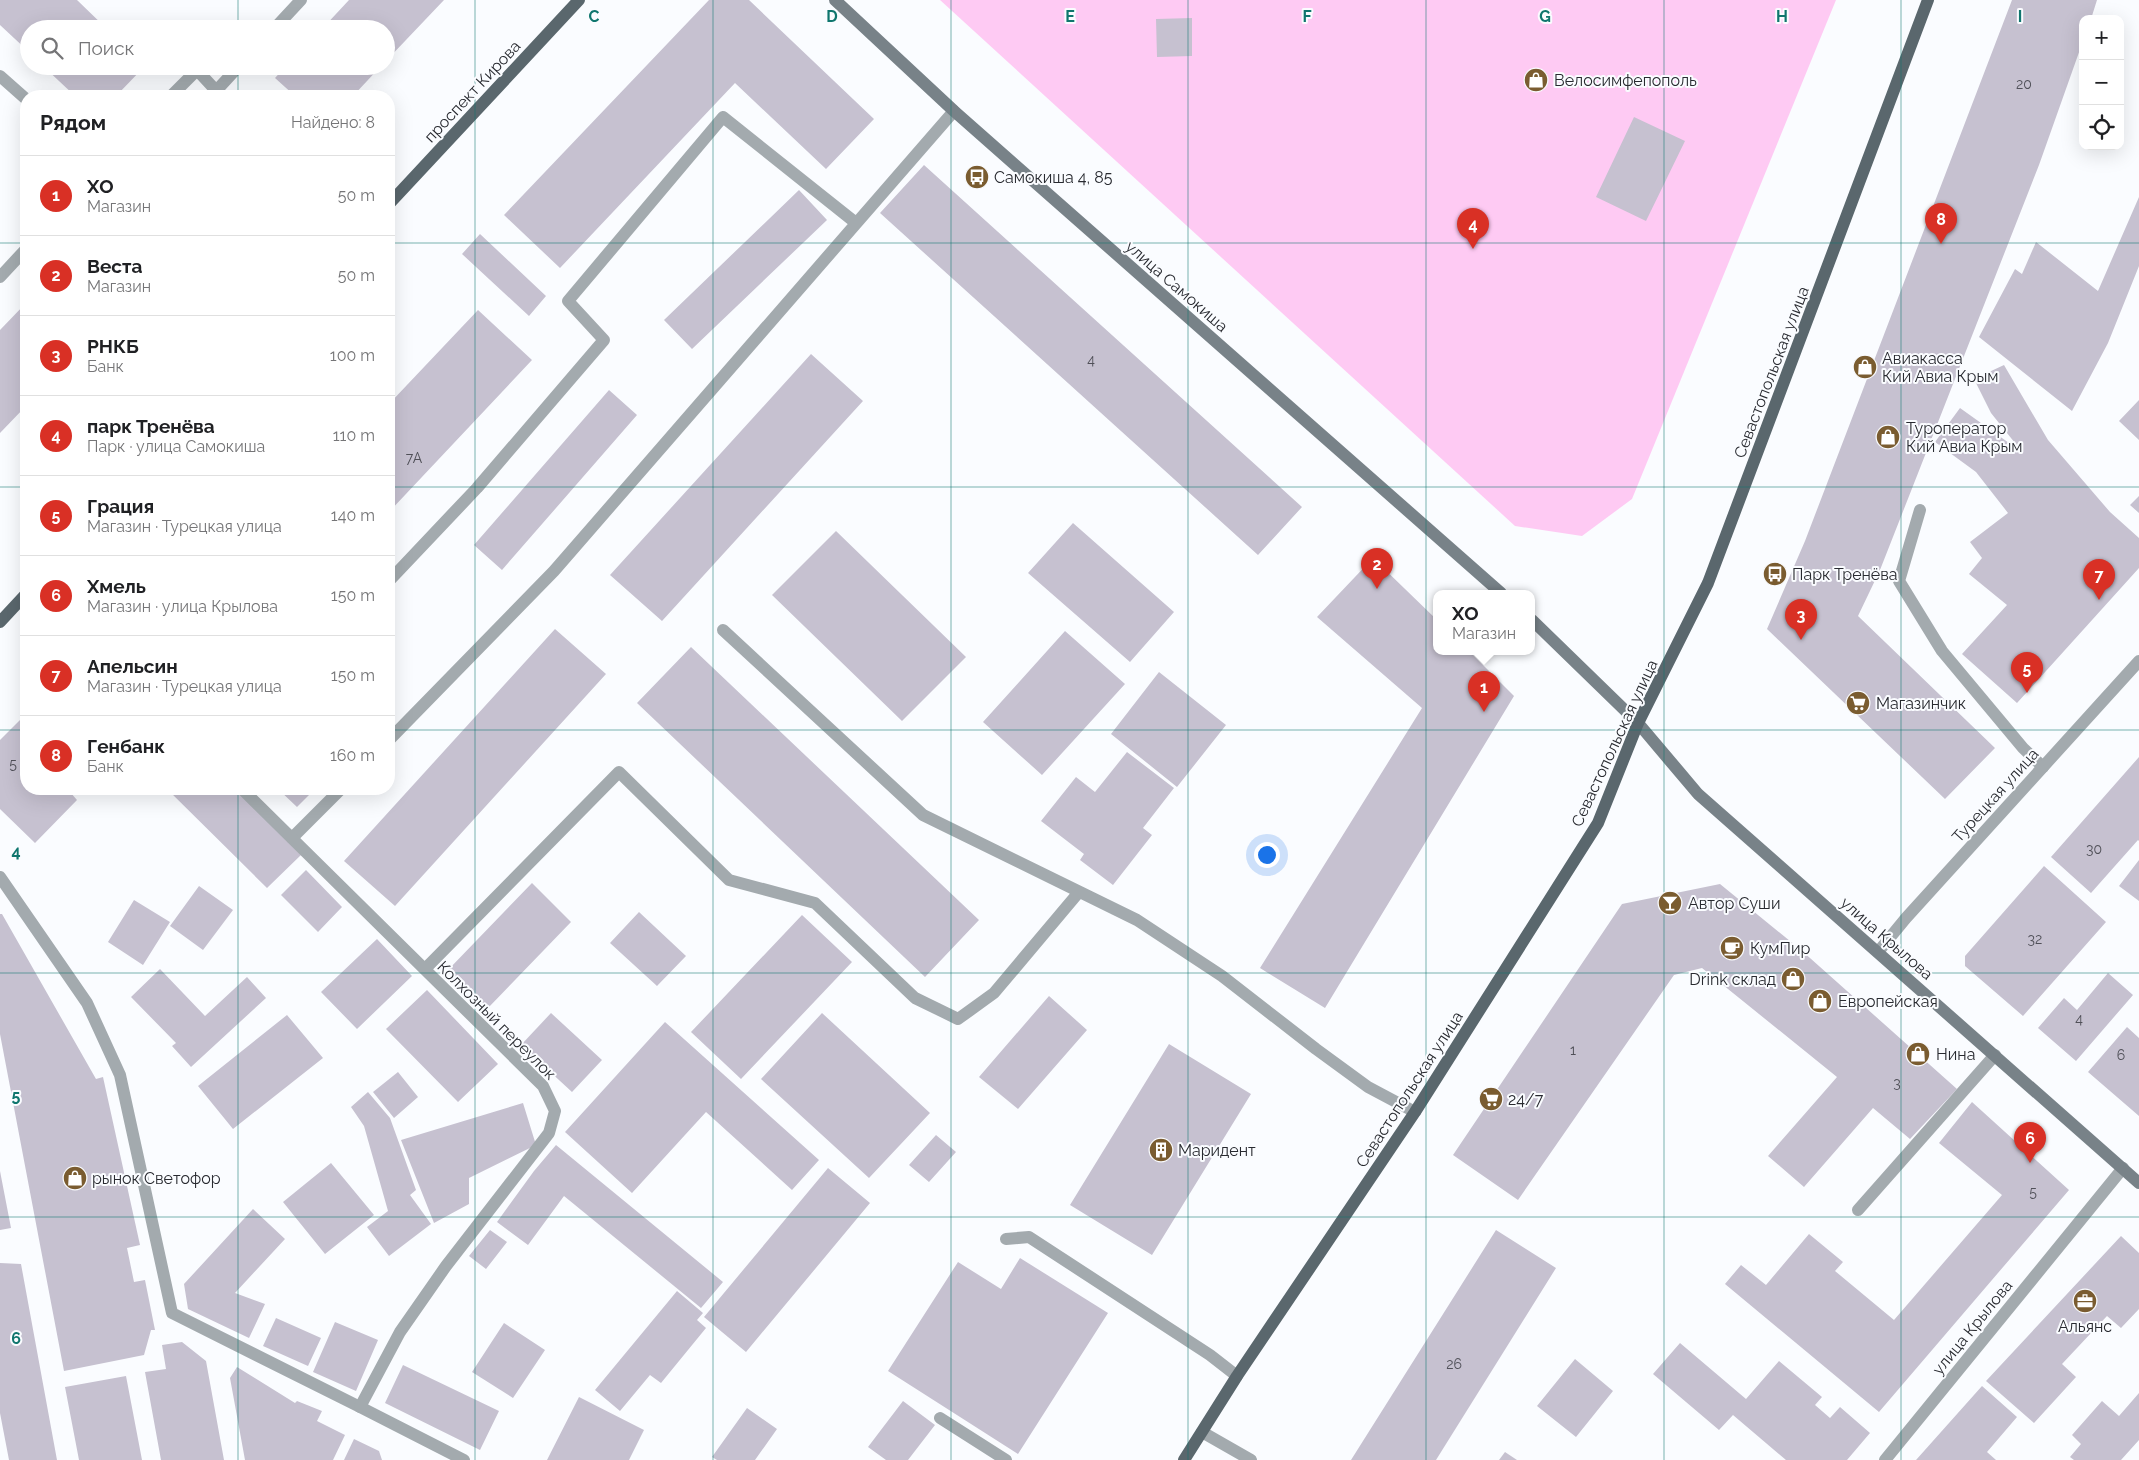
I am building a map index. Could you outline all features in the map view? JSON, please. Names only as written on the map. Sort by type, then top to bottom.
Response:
[{"type":"main road","name":"проспект Кирова","points":[[395,198],[579,0]]},
{"type":"main road","name":"улица Самокиша","points":[[835,0],[954,111],[1498,590]]},
{"type":"main road","name":"Севастопольская улица","points":[[1184,1460],[1415,1112],[1598,823],[1638,723],[1708,583],[1928,0]]},
{"type":"main road","points":[[0,622],[20,600]]},
{"type":"main road","points":[[1535,623],[1638,723]]},
{"type":"main road","name":"улица Крылова","points":[[1638,723],[1698,794],[2139,1183]]},
{"type":"street","points":[[282,20],[301,0]]},
{"type":"street","points":[[177,90],[192,75]]},
{"type":"street","points":[[201,75],[214,90]]},
{"type":"street","points":[[221,90],[232,75]]},
{"type":"street","points":[[0,76],[20,94]]},
{"type":"street","points":[[395,734],[554,571],[954,111]]},
{"type":"street","points":[[395,575],[477,488],[604,340],[568,301],[722,117],[856,223]]},
{"type":"street","points":[[0,277],[20,255]]},
{"type":"street","points":[[1920,510],[1899,581],[1942,651],[2023,748],[2043,767]]},
{"type":"street","points":[[723,630],[923,815],[1137,920],[1222,976],[1368,1087],[1415,1112]]},
{"type":"street","name":"Турецкая улица","points":[[1878,952],[1906,918],[2139,660]]},
{"type":"street","points":[[425,969],[619,772],[729,880],[815,903],[915,998],[958,1019],[994,993],[1079,892]]},
{"type":"street","name":"Колхозный переулок","points":[[248,795],[543,1086],[555,1111],[549,1133],[446,1266],[400,1332],[360,1407]]},
{"type":"street","points":[[292,838],[335,795]]},
{"type":"street","points":[[0,877],[87,1003],[120,1076],[172,1313],[464,1460]]},
{"type":"street","points":[[1858,1210],[1995,1055]]},
{"type":"street","name":"улица Крылова","points":[[1885,1460],[2123,1168]]},
{"type":"street","points":[[1006,1239],[1029,1238],[1210,1355],[1238,1376]]},
{"type":"street","points":[[940,1418],[1006,1460]]},
{"type":"street","points":[[1202,1432],[1251,1460]]},
{"type":"shaded area","points":[[940,0],[1836,0],[1632,499],[1582,536],[1515,526]]},
{"type":"building","points":[[0,0],[77,0],[98,20],[20,20],[20,44],[0,25]]},
{"type":"building","points":[[349,0],[444,0],[395,52],[395,20],[330,20]]},
{"type":"building","points":[[709,0],[749,0],[874,119],[826,169],[735,83],[560,268],[504,215]]},
{"type":"building","points":[[2012,0],[2097,0],[2092,15],[2079,15],[2079,52],[2039,165],[1880,570],[1858,616],[1995,748],[1945,799],[1767,629],[1805,541]]},
{"type":"building","points":[[1192,18],[1192,56],[1157,57],[1156,19]]},
{"type":"building","points":[[53,75],[136,75],[122,90],[69,90]]},
{"type":"building","points":[[278,75],[373,75],[359,90],[288,90],[275,78]]},
{"type":"building","points":[[1634,117],[1685,141],[1646,221],[1596,197]]},
{"type":"building","points":[[924,165],[1302,507],[1258,555],[880,213]]},
{"type":"building","points":[[799,190],[827,220],[692,349],[664,320]]},
{"type":"building","points":[[2139,197],[2139,266],[2108,343],[2072,411],[1979,337],[2015,269],[2022,274],[2036,242],[2098,291]]},
{"type":"building","points":[[480,234],[546,296],[529,316],[462,254]]},
{"type":"building","points":[[20,309],[20,412],[0,433],[0,330]]},
{"type":"building","points":[[478,310],[532,360],[395,506],[395,398]]},
{"type":"building","points":[[811,354],[863,401],[662,621],[610,575]]},
{"type":"building","points":[[2004,365],[2048,440],[2110,512],[2139,538],[2139,568],[2017,703],[1962,654],[2007,605],[1969,574],[1982,558],[1970,542],[2008,513],[1976,472],[1935,442],[1960,408],[2023,453],[1991,413],[1974,379]]},
{"type":"building","points":[[609,390],[637,415],[502,570],[474,545]]},
{"type":"building","points":[[2139,400],[2139,440],[2119,421]]},
{"type":"building","points":[[2139,496],[2139,513],[2130,505]]},
{"type":"building","points":[[1073,523],[1174,612],[1130,662],[1028,573]]},
{"type":"building","points":[[836,531],[966,657],[902,721],[772,595]]},
{"type":"building","points":[[1373,558],[1433,616],[1433,655],[1473,655],[1514,696],[1325,1008],[1260,968],[1422,708],[1317,617]]},
{"type":"building","points":[[555,629],[606,674],[395,906],[344,861]]},
{"type":"building","points":[[1065,631],[1125,684],[1042,775],[983,722]]},
{"type":"building","points":[[691,647],[979,920],[925,977],[637,703]]},
{"type":"building","points":[[1159,672],[1226,725],[1177,787],[1111,734]]},
{"type":"building","points":[[20,720],[20,795],[73,795],[77,800],[35,843],[0,809],[0,740]]},
{"type":"building","points":[[1127,752],[1174,788],[1143,828],[1152,835],[1113,885],[1080,860],[1084,854],[1041,821],[1076,777],[1095,792]]},
{"type":"building","points":[[2139,757],[2139,841],[2091,893],[2051,857]]},
{"type":"building","points":[[173,795],[243,795],[302,854],[267,888]]},
{"type":"building","points":[[284,795],[309,795],[297,807]]},
{"type":"building","points":[[2139,860],[2139,901],[2119,886]]},
{"type":"building","points":[[2044,866],[2106,922],[2023,1016],[1965,966],[1965,956]]},
{"type":"building","points":[[306,870],[342,907],[318,932],[281,895]]},
{"type":"building","points":[[532,883],[571,922],[488,1008],[448,970]]},
{"type":"building","points":[[1720,884],[1801,950],[1957,1089],[1910,1139],[1873,1108],[1804,1187],[1768,1156],[1837,1077],[1702,968],[1674,975],[1518,1200],[1453,1155],[1622,904]]},
{"type":"building","points":[[199,886],[233,910],[203,950],[170,926]]},
{"type":"building","points":[[134,900],[170,922],[143,965],[108,942]]},
{"type":"building","points":[[639,912],[686,956],[657,986],[610,943]]},
{"type":"building","points":[[0,914],[2,914],[96,1079],[103,1077],[140,1245],[127,1248],[134,1282],[145,1280],[155,1330],[151,1330],[144,1355],[64,1371],[0,1034]]},
{"type":"building","points":[[802,915],[852,962],[741,1079],[691,1032]]},
{"type":"building","points":[[377,939],[412,976],[357,1029],[321,992]]},
{"type":"building","points":[[160,969],[205,1016],[247,977],[266,998],[191,1067],[172,1046],[176,1043],[131,997]]},
{"type":"building","points":[[2108,973],[2133,995],[2076,1061],[2038,1028],[2064,998],[2077,1010]]},
{"type":"building","points":[[427,990],[498,1064],[458,1102],[386,1029]]},
{"type":"building","points":[[1049,996],[1087,1030],[1018,1109],[979,1077]]},
{"type":"building","points":[[551,1013],[602,1060],[572,1092],[521,1045]]},
{"type":"building","points":[[822,1013],[930,1113],[869,1178],[761,1079]]},
{"type":"building","points":[[287,1015],[323,1058],[233,1129],[198,1086]]},
{"type":"building","points":[[665,1022],[819,1160],[792,1190],[706,1112],[632,1193],[565,1132]]},
{"type":"building","points":[[2127,1027],[2139,1038],[2139,1116],[2088,1072]]},
{"type":"building","name":"Маридент","points":[[1169,1044],[1251,1094],[1152,1255],[1070,1205]]},
{"type":"building","points":[[398,1072],[418,1097],[394,1118],[373,1092]]},
{"type":"building","points":[[368,1092],[390,1118],[416,1190],[410,1195],[431,1224],[389,1256],[367,1227],[388,1211],[364,1126],[351,1107]]},
{"type":"building","points":[[1972,1102],[2069,1190],[1879,1412],[1725,1284],[1741,1265],[1766,1285],[1809,1234],[1843,1262],[1835,1271],[1894,1320],[2002,1195],[1939,1143]]},
{"type":"building","points":[[523,1103],[536,1145],[469,1178],[469,1204],[434,1223],[401,1140]]},
{"type":"building","points":[[936,1135],[956,1152],[929,1182],[909,1165]]},
{"type":"building","points":[[556,1145],[723,1282],[701,1308],[564,1196],[528,1245],[497,1222],[534,1171]]},
{"type":"building","points":[[331,1163],[374,1215],[325,1254],[283,1202]]},
{"type":"building","points":[[828,1168],[870,1203],[746,1352],[704,1317]]},
{"type":"building","points":[[0,1171],[11,1228],[0,1230]]},
{"type":"building","points":[[253,1209],[285,1239],[235,1293],[265,1304],[249,1338],[188,1309],[184,1284]]},
{"type":"building","points":[[490,1230],[507,1242],[486,1269],[469,1256]]},
{"type":"building","points":[[1496,1230],[1556,1268],[1436,1460],[1351,1460]]},
{"type":"building","points":[[2121,1236],[2139,1253],[2139,1309],[2121,1328],[2107,1316],[2062,1364],[2076,1377],[2034,1423],[1986,1381]]},
{"type":"building","points":[[1020,1258],[1108,1313],[1018,1454],[888,1371],[958,1262],[1001,1289]]},
{"type":"building","points":[[0,1263],[21,1264],[57,1460],[9,1460],[0,1413]]},
{"type":"building","points":[[677,1291],[703,1313],[697,1320],[706,1328],[661,1383],[650,1375],[620,1411],[595,1390]]},
{"type":"building","points":[[276,1318],[321,1338],[308,1366],[263,1346]]},
{"type":"building","points":[[335,1322],[378,1340],[356,1391],[313,1372]]},
{"type":"building","points":[[504,1323],[545,1350],[513,1398],[472,1372]]},
{"type":"building","points":[[182,1342],[206,1361],[224,1460],[161,1460],[145,1372],[166,1369],[162,1345]]},
{"type":"building","points":[[1680,1343],[1746,1399],[1779,1361],[1822,1397],[1815,1405],[1830,1418],[1840,1407],[1870,1433],[1847,1460],[1786,1460],[1733,1415],[1719,1430],[1653,1374]]},
{"type":"building","points":[[1575,1359],[1613,1391],[1576,1437],[1537,1406]]},
{"type":"building","points":[[403,1365],[499,1411],[480,1450],[385,1403]]},
{"type":"building","points":[[237,1367],[295,1403],[297,1401],[322,1411],[317,1421],[345,1435],[333,1460],[245,1460],[230,1378]]},
{"type":"building","points":[[126,1376],[142,1460],[79,1460],[65,1387]]},
{"type":"building","points":[[1982,1386],[2017,1417],[1987,1452],[1996,1460],[1916,1460]]},
{"type":"building","points":[[2139,1393],[2139,1440],[2121,1460],[2074,1460],[2070,1457],[2081,1444],[2072,1435],[2102,1401],[2119,1416]]},
{"type":"building","points":[[579,1397],[644,1430],[629,1460],[547,1460]]},
{"type":"building","points":[[903,1401],[935,1425],[908,1460],[886,1460],[868,1447]]},
{"type":"building","points":[[747,1408],[777,1429],[755,1460],[717,1460],[712,1457]]},
{"type":"building","points":[[354,1439],[379,1451],[382,1460],[344,1460]]},
{"type":"building","points":[[1505,1452],[1517,1460],[1499,1460]]},
{"type":"place","name":"Велосимфепополь","points":[[1536,80]]},
{"type":"place","name":"Самокиша 4, 85","points":[[977,177]]},
{"type":"place","name":"Генбанк","points":[[1941,244]]},
{"type":"place","name":"парк Тренёва","points":[[1473,249]]},
{"type":"place","name":"Авиакасса Кий Авиа Крым","points":[[1865,367]]},
{"type":"place","name":"Туроператор Кий Авиа Крым","points":[[1888,437]]},
{"type":"place","name":"Парк Тренёва","points":[[1775,574]]},
{"type":"place","name":"Веста","points":[[1377,589]]},
{"type":"place","name":"Апельсин","points":[[2099,600]]},
{"type":"place","name":"РНКБ","points":[[1801,640]]},
{"type":"place","name":"Грация","points":[[2027,693]]},
{"type":"place","name":"Магазинчик","points":[[1858,703]]},
{"type":"place","name":"ХО","points":[[1484,712]]},
{"type":"place","name":"Автор Суши","points":[[1670,903]]},
{"type":"place","name":"КумПир","points":[[1732,948]]},
{"type":"place","name":"Drink склад","points":[[1793,979]]},
{"type":"place","name":"Европейская","points":[[1820,1001]]},
{"type":"place","name":"Нина","points":[[1918,1054]]},
{"type":"place","name":"24/7","points":[[1491,1099]]},
{"type":"place","name":"Маридент","points":[[1161,1150]]},
{"type":"place","name":"Хмель","points":[[2030,1163]]},
{"type":"place","name":"рынок Светофор","points":[[75,1178]]},
{"type":"place","name":"Альянс","points":[[2085,1301]]}]
